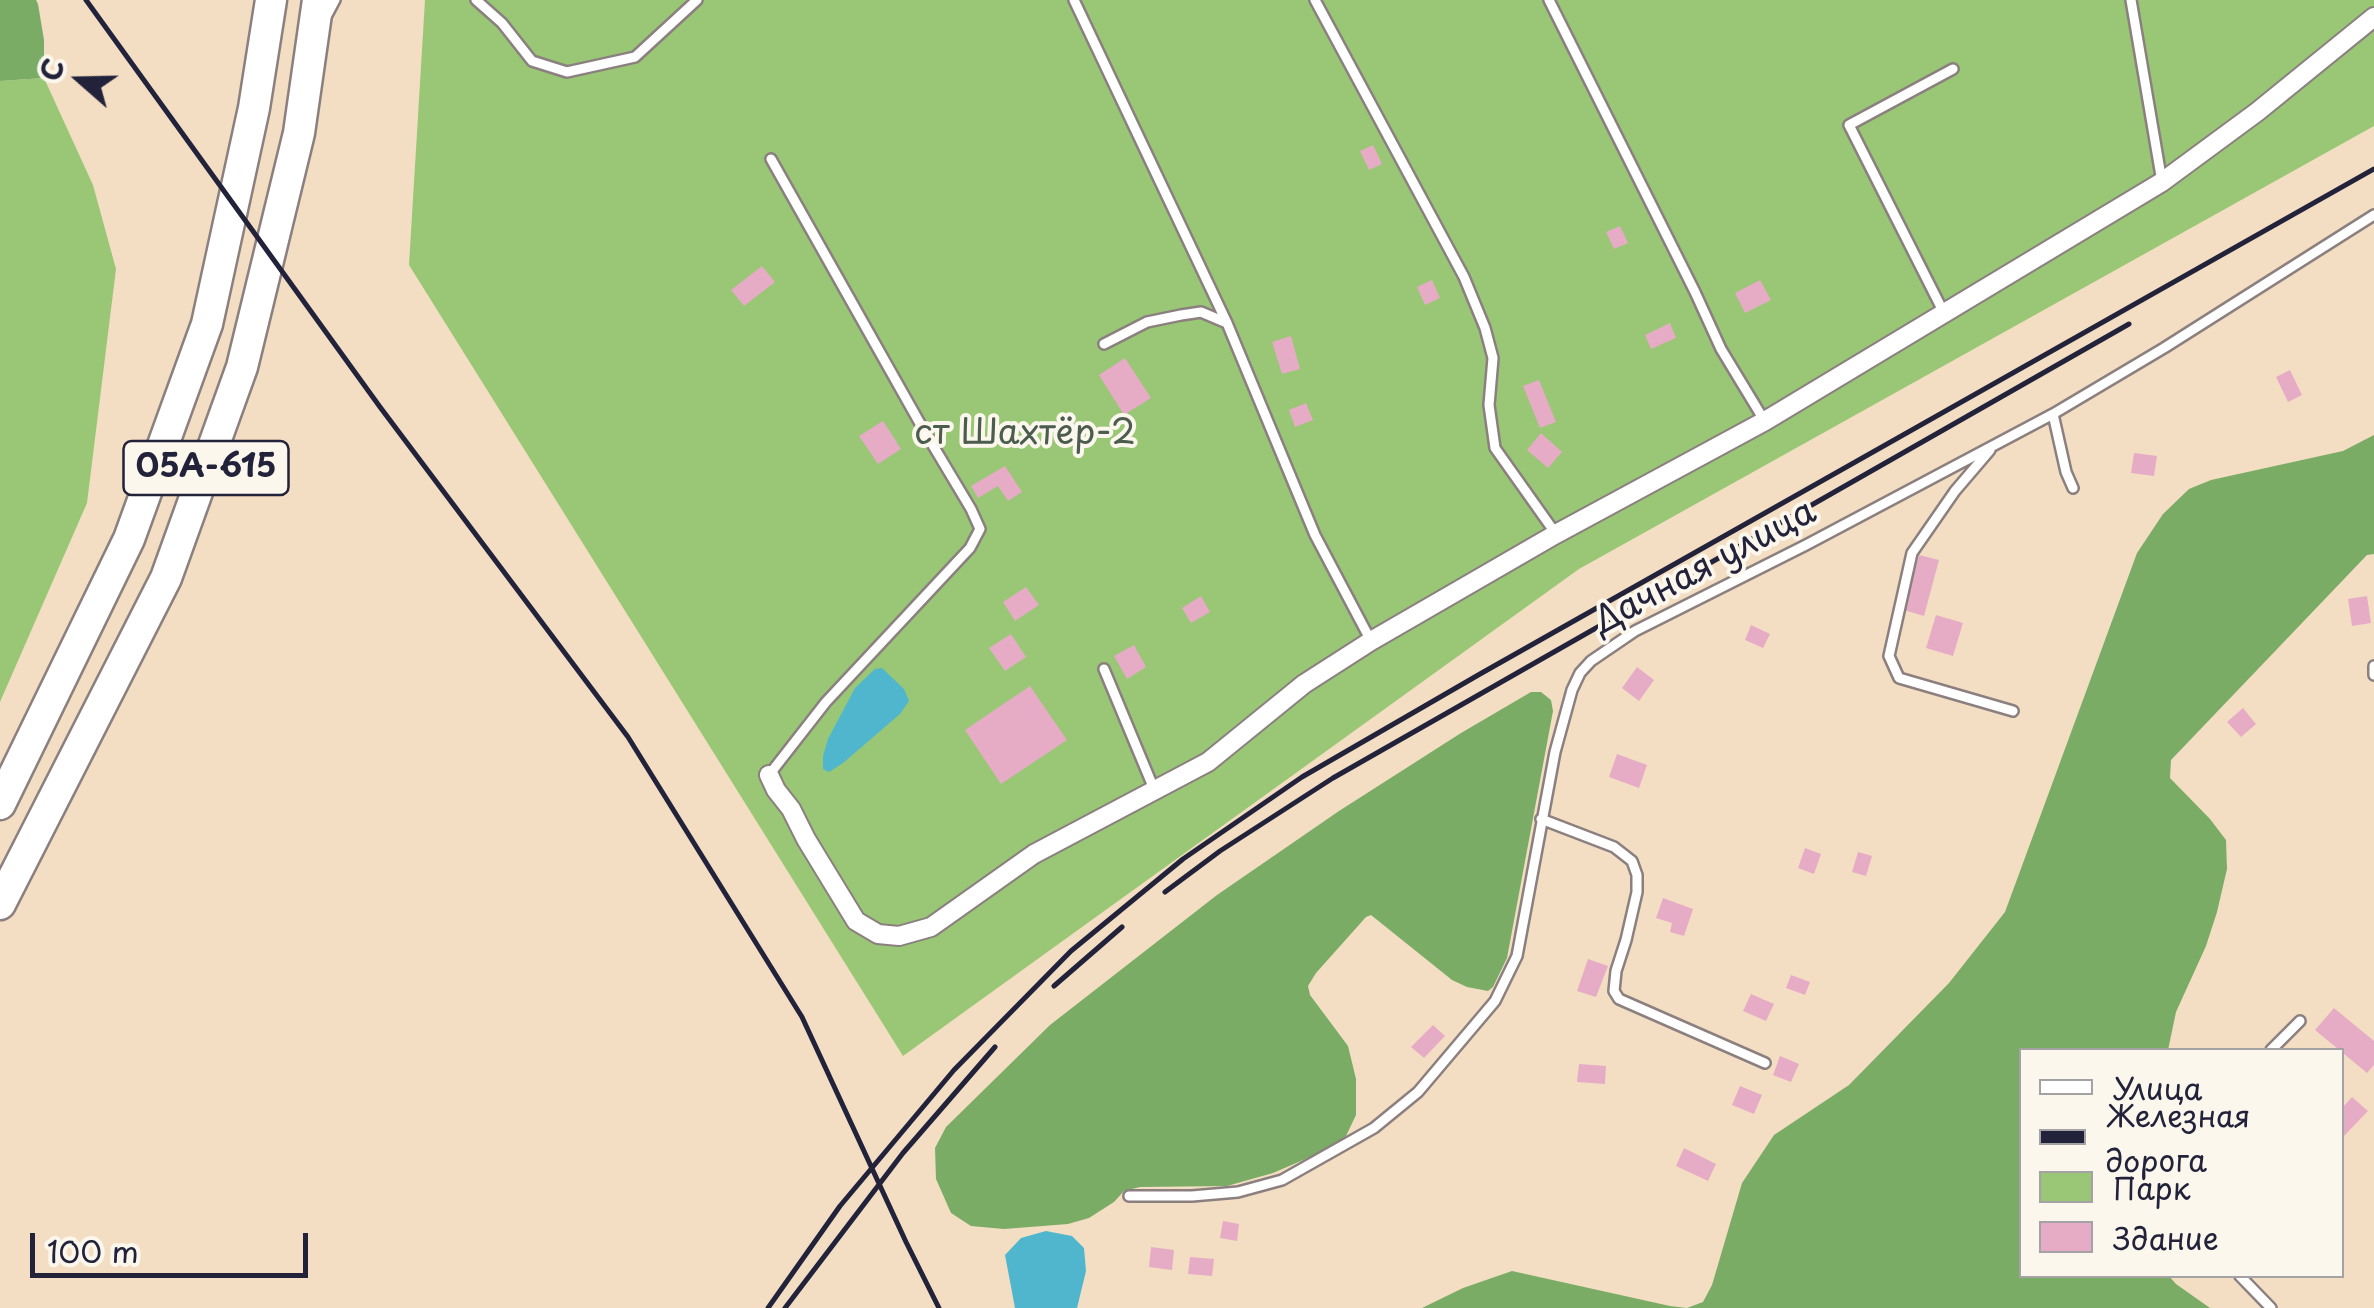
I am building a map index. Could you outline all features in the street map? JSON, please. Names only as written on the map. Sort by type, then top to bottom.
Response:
[{"type":"highway","name":"05А-615","points":[[0,804],[129,538],[207,324],[254,108],[271,0]]},
{"type":"highway","name":"05А-615","points":[[0,904],[166,578],[242,366],[299,133],[318,0]]},
{"type":"street","points":[[768,775],[856,921],[878,934],[899,936],[931,928],[1034,854],[1208,762],[1304,684],[1371,641],[1556,534],[1765,421],[2162,182],[2257,112],[2374,16]]},
{"type":"lane","points":[[312,44],[335,0]]},
{"type":"lane","points":[[476,0],[502,23],[532,61],[567,72],[635,57],[697,0]]},
{"type":"lane","points":[[1074,0],[1227,322],[1315,534],[1371,641]]},
{"type":"lane","points":[[1315,0],[1464,278],[1493,358],[1490,405],[1495,448],[1556,534]]},
{"type":"lane","points":[[1549,0],[1721,349],[1765,421]]},
{"type":"lane","points":[[2130,0],[2162,182]]},
{"type":"lane","points":[[1944,313],[1848,125],[1953,69]]},
{"type":"lane","points":[[768,775],[826,702],[970,548],[980,529],[771,159]]},
{"type":"lane","name":"Дачная улица","points":[[1129,1196],[1238,1192],[1282,1180],[1374,1128],[1418,1092],[1495,1001],[1518,956],[1556,752],[1572,690],[1580,672],[1591,661],[1635,631],[2052,414],[2374,215]]},
{"type":"lane","points":[[1104,344],[1147,322],[1180,315],[1201,312],[1227,322]]},
{"type":"lane","points":[[2052,414],[2073,488]]},
{"type":"lane","points":[[1992,447],[1912,552],[1889,656],[1899,678],[2013,711]]},
{"type":"lane","points":[[2374,666],[2374,675]]},
{"type":"lane","points":[[1104,669],[1154,789]]},
{"type":"lane","points":[[1542,820],[1614,847],[1632,860],[1637,892],[1616,971],[1614,991],[1619,999],[1766,1063]]},
{"type":"lane","points":[[2273,1048],[2300,1021]]},
{"type":"lane","points":[[2242,1278],[2271,1308]]},
{"type":"green space","points":[[0,0],[36,0],[44,40],[44,78],[0,81]]},
{"type":"green space","name":"ст Шахтёр-2","points":[[425,0],[2374,0],[2374,126],[1579,569],[903,1056],[409,265]]},
{"type":"green space","points":[[44,78],[93,185],[116,269],[87,503],[0,702],[0,81]]},
{"type":"green space","points":[[2374,435],[2374,554],[2367,555],[2171,760],[2170,778],[2226,840],[2227,869],[2206,946],[2176,1012],[2168,1048],[2019,1048],[2019,1278],[2171,1278],[2210,1308],[1687,1308],[1703,1302],[1712,1285],[1742,1183],[1774,1135],[1849,1085],[1949,983],[2005,912],[2137,553],[2163,514],[2189,489],[2211,480],[2343,451]]},
{"type":"green space","points":[[1531,692],[1541,692],[1551,700],[1553,711],[1507,958],[1493,987],[1488,991],[1452,980],[1371,915],[1308,986],[1310,995],[1348,1046],[1356,1079],[1356,1115],[1346,1136],[1324,1151],[1273,1173],[1227,1186],[1140,1187],[1124,1191],[1089,1218],[1068,1224],[1004,1229],[971,1226],[951,1213],[936,1179],[935,1148],[946,1127],[1050,1025],[1217,895],[1339,811]]},
{"type":"green space","points":[[1512,1271],[1687,1308],[1422,1308]]},
{"type":"water","points":[[882,668],[904,689],[909,701],[900,714],[843,763],[829,772],[823,769],[828,739],[855,688],[875,669]]},
{"type":"water","points":[[1046,1231],[1072,1236],[1084,1248],[1086,1271],[1077,1308],[1015,1308],[1005,1255],[1021,1238]]},
{"type":"building","points":[[1373,145],[1382,164],[1369,170],[1360,151]]},
{"type":"building","points":[[1620,226],[1628,243],[1614,249],[1606,232]]},
{"type":"building","points":[[762,266],[775,282],[744,306],[731,290]]},
{"type":"building","points":[[1432,280],[1440,298],[1425,305],[1417,287]]},
{"type":"building","points":[[1760,280],[1771,300],[1745,313],[1735,293]]},
{"type":"building","points":[[1670,323],[1676,338],[1651,349],[1645,335]]},
{"type":"building","points":[[1291,336],[1300,369],[1282,374],[1272,342]]},
{"type":"building","points":[[1125,358],[1151,398],[1124,415],[1099,375]]},
{"type":"building","points":[[2290,370],[2302,395],[2288,402],[2276,377]]},
{"type":"building","points":[[1539,380],[1556,422],[1540,428],[1523,386]]},
{"type":"building","points":[[1306,403],[1313,420],[1295,427],[1289,410]]},
{"type":"building","points":[[883,421],[901,449],[878,464],[859,436]]},
{"type":"building","points":[[1541,433],[1562,452],[1548,468],[1527,450]]},
{"type":"building","points":[[2134,453],[2157,456],[2154,476],[2131,473]]},
{"type":"building","points":[[1005,466],[1022,492],[1008,501],[998,486],[978,498],[971,486]]},
{"type":"building","points":[[1919,555],[1939,560],[1924,616],[1904,610]]},
{"type":"building","points":[[1026,587],[1039,605],[1015,621],[1003,602]]},
{"type":"building","points":[[1201,596],[1210,612],[1191,623],[1182,608]]},
{"type":"building","points":[[2367,596],[2371,623],[2352,626],[2348,599]]},
{"type":"building","points":[[1936,615],[1963,623],[1953,656],[1926,648]]},
{"type":"building","points":[[1751,625],[1770,634],[1763,648],[1745,640]]},
{"type":"building","points":[[1011,634],[1026,657],[1005,671],[989,648]]},
{"type":"building","points":[[1134,645],[1146,667],[1127,679],[1114,656]]},
{"type":"building","points":[[1637,667],[1654,680],[1639,701],[1622,688]]},
{"type":"building","points":[[1030,686],[1067,740],[1001,784],[965,730]]},
{"type":"building","points":[[2243,708],[2256,724],[2241,737],[2227,722]]},
{"type":"building","points":[[1617,754],[1647,765],[1639,788],[1609,777]]},
{"type":"building","points":[[1805,848],[1821,854],[1814,874],[1798,868]]},
{"type":"building","points":[[1858,852],[1872,856],[1866,876],[1852,872]]},
{"type":"building","points":[[1663,898],[1693,909],[1684,936],[1670,932],[1672,923],[1656,918]]},
{"type":"building","points":[[1588,959],[1608,966],[1596,997],[1577,991]]},
{"type":"building","points":[[1791,975],[1810,982],[1805,995],[1786,988]]},
{"type":"building","points":[[1751,994],[1774,1004],[1766,1021],[1743,1011]]},
{"type":"building","points":[[2334,1008],[2374,1041],[2374,1065],[2367,1073],[2344,1054],[2344,1048],[2337,1048],[2315,1030]]},
{"type":"building","points":[[1433,1025],[1445,1036],[1424,1058],[1411,1047]]},
{"type":"building","points":[[1780,1056],[1799,1064],[1791,1082],[1773,1075]]},
{"type":"building","points":[[1579,1064],[1606,1066],[1605,1084],[1577,1082]]},
{"type":"building","points":[[1740,1086],[1762,1095],[1754,1114],[1732,1105]]},
{"type":"building","points":[[2352,1097],[2368,1111],[2344,1136],[2344,1106]]},
{"type":"building","points":[[1684,1148],[1716,1164],[1708,1181],[1676,1166]]},
{"type":"building","points":[[1223,1221],[1239,1224],[1237,1241],[1220,1238]]},
{"type":"building","points":[[1151,1247],[1174,1250],[1172,1270],[1149,1267]]},
{"type":"building","points":[[1190,1257],[1214,1259],[1212,1276],[1188,1274]]},
{"type":"railway","points":[[86,0],[380,407],[628,737],[802,1017],[939,1308]]},
{"type":"railway","points":[[768,1308],[840,1206],[954,1070],[1071,951],[1183,859],[1302,777],[2374,169]]},
{"type":"railway","points":[[1165,892],[1220,851],[1333,778],[2129,324]]},
{"type":"railway","points":[[1054,986],[1122,927]]},
{"type":"railway","points":[[785,1308],[903,1153],[995,1047]]}]
